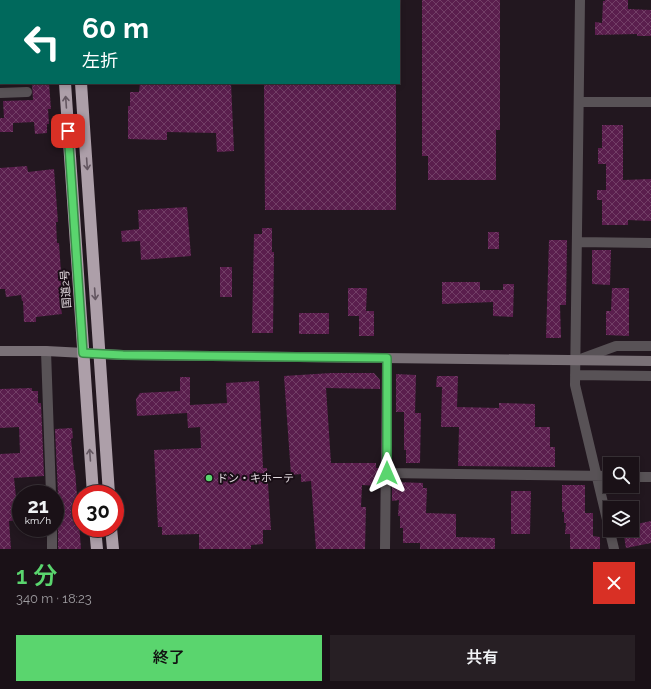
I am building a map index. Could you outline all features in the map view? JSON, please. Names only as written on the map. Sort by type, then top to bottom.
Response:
[{"type":"highway","name":"国道2号","points":[[65,84],[92,485]]},
{"type":"highway","points":[[81,84],[108,485]]},
{"type":"highway","points":[[96,537],[97,549]]},
{"type":"highway","points":[[112,537],[113,549]]},
{"type":"street","points":[[580,0],[575,384],[614,549]]},
{"type":"street","points":[[0,92],[27,92]]},
{"type":"street","points":[[579,102],[651,102]]},
{"type":"street","points":[[577,242],[651,242]]},
{"type":"street","points":[[576,360],[616,346],[651,346]]},
{"type":"street","points":[[0,351],[46,351],[100,354],[651,361]]},
{"type":"street","points":[[46,351],[51,485]]},
{"type":"street","points":[[385,549],[387,473],[387,358]]},
{"type":"street","points":[[575,375],[651,376]]},
{"type":"street","points":[[387,473],[603,476]]},
{"type":"street","points":[[639,477],[651,477]]},
{"type":"street","points":[[52,537],[52,549]]},
{"type":"building","points":[[422,0],[500,0],[500,130],[496,130],[496,180],[428,180],[428,156],[422,156]]},
{"type":"building","points":[[628,0],[628,9],[651,10],[651,36],[637,36],[637,34],[595,35],[595,22],[602,23],[603,1]]},
{"type":"building","points":[[32,84],[49,84],[51,109],[48,109],[49,124],[47,124],[47,133],[35,134],[34,122],[13,123],[13,132],[0,132],[0,118],[4,118],[3,101],[33,100]]},
{"type":"building","points":[[140,84],[231,84],[234,151],[217,152],[216,133],[167,132],[167,140],[128,139],[128,106],[130,106],[130,92],[139,92]]},
{"type":"building","points":[[264,84],[396,84],[396,210],[265,210]]},
{"type":"building","points":[[602,125],[623,125],[623,180],[651,179],[651,221],[628,220],[628,225],[602,225],[602,200],[597,200],[597,190],[606,190],[606,164],[598,164],[598,148],[602,148]]},
{"type":"building","points":[[27,166],[28,172],[54,169],[58,222],[56,222],[57,243],[59,243],[63,302],[60,302],[62,314],[36,317],[36,322],[24,322],[23,301],[21,295],[6,297],[5,289],[0,289],[0,168]]},
{"type":"building","points":[[187,207],[191,256],[141,260],[140,241],[122,242],[121,231],[139,229],[138,210]]},
{"type":"building","points":[[262,228],[272,228],[272,252],[274,252],[273,333],[252,333],[254,234],[262,234]]},
{"type":"building","points":[[488,232],[499,232],[499,249],[488,249]]},
{"type":"building","points":[[549,240],[567,240],[566,305],[560,305],[561,338],[546,338]]},
{"type":"building","points":[[592,250],[611,250],[610,285],[592,284]]},
{"type":"building","points":[[220,267],[232,267],[232,297],[220,297]]},
{"type":"building","points":[[442,282],[480,282],[480,290],[503,290],[503,284],[514,284],[513,317],[493,316],[493,302],[442,304]]},
{"type":"building","points":[[348,288],[367,288],[366,311],[374,311],[374,336],[359,336],[359,316],[348,316]]},
{"type":"building","points":[[612,288],[629,288],[629,336],[606,335],[606,311],[611,311]]},
{"type":"building","points":[[299,313],[329,313],[329,334],[299,334]]},
{"type":"building","points":[[331,373],[374,373],[380,380],[380,389],[326,388],[331,463],[376,463],[376,468],[379,468],[379,486],[362,485],[361,507],[366,507],[365,549],[316,549],[311,481],[301,482],[301,474],[291,475],[284,376]]},
{"type":"building","points":[[396,374],[416,375],[415,413],[421,413],[420,463],[406,463],[406,450],[404,450],[404,412],[396,412]]},
{"type":"building","points":[[437,376],[458,376],[457,407],[499,408],[499,403],[535,404],[535,427],[550,427],[550,447],[555,447],[555,467],[458,466],[459,427],[441,427],[442,387],[436,387]]},
{"type":"building","points":[[180,377],[190,377],[190,405],[227,403],[226,383],[259,381],[263,468],[267,468],[271,530],[263,530],[263,544],[251,545],[251,549],[199,549],[199,534],[162,535],[162,527],[158,527],[154,450],[201,448],[200,427],[188,428],[187,413],[137,416],[136,399],[140,393],[180,391]]},
{"type":"building","points":[[32,388],[32,391],[38,391],[38,403],[41,403],[44,476],[14,478],[15,485],[12,485],[12,521],[9,521],[11,549],[0,549],[0,454],[20,453],[19,427],[0,428],[0,389]]},
{"type":"building","points":[[72,428],[73,438],[71,439],[76,485],[72,485],[72,537],[80,537],[81,549],[58,549],[58,537],[64,537],[64,485],[58,485],[55,429]]},
{"type":"building","points":[[396,482],[423,483],[423,488],[427,488],[426,513],[456,514],[456,537],[495,538],[495,549],[420,549],[420,543],[403,543],[403,528],[400,528],[400,516],[398,516],[399,500],[392,501],[392,487]]},
{"type":"building","points":[[562,485],[585,485],[585,513],[593,513],[593,536],[600,537],[600,549],[570,549],[570,534],[565,534],[566,523],[564,523],[564,512],[562,512]]},
{"type":"building","points":[[511,491],[531,491],[530,534],[511,534]]},
{"type":"building","points":[[651,521],[651,543],[626,548],[624,537],[639,537],[639,524]]},
{"type":"place","name":"ドン・キホーテ","points":[[209,478]]},
{"type":"route","points":[[68,131],[83,353],[123,355],[387,358],[387,473]]}]
